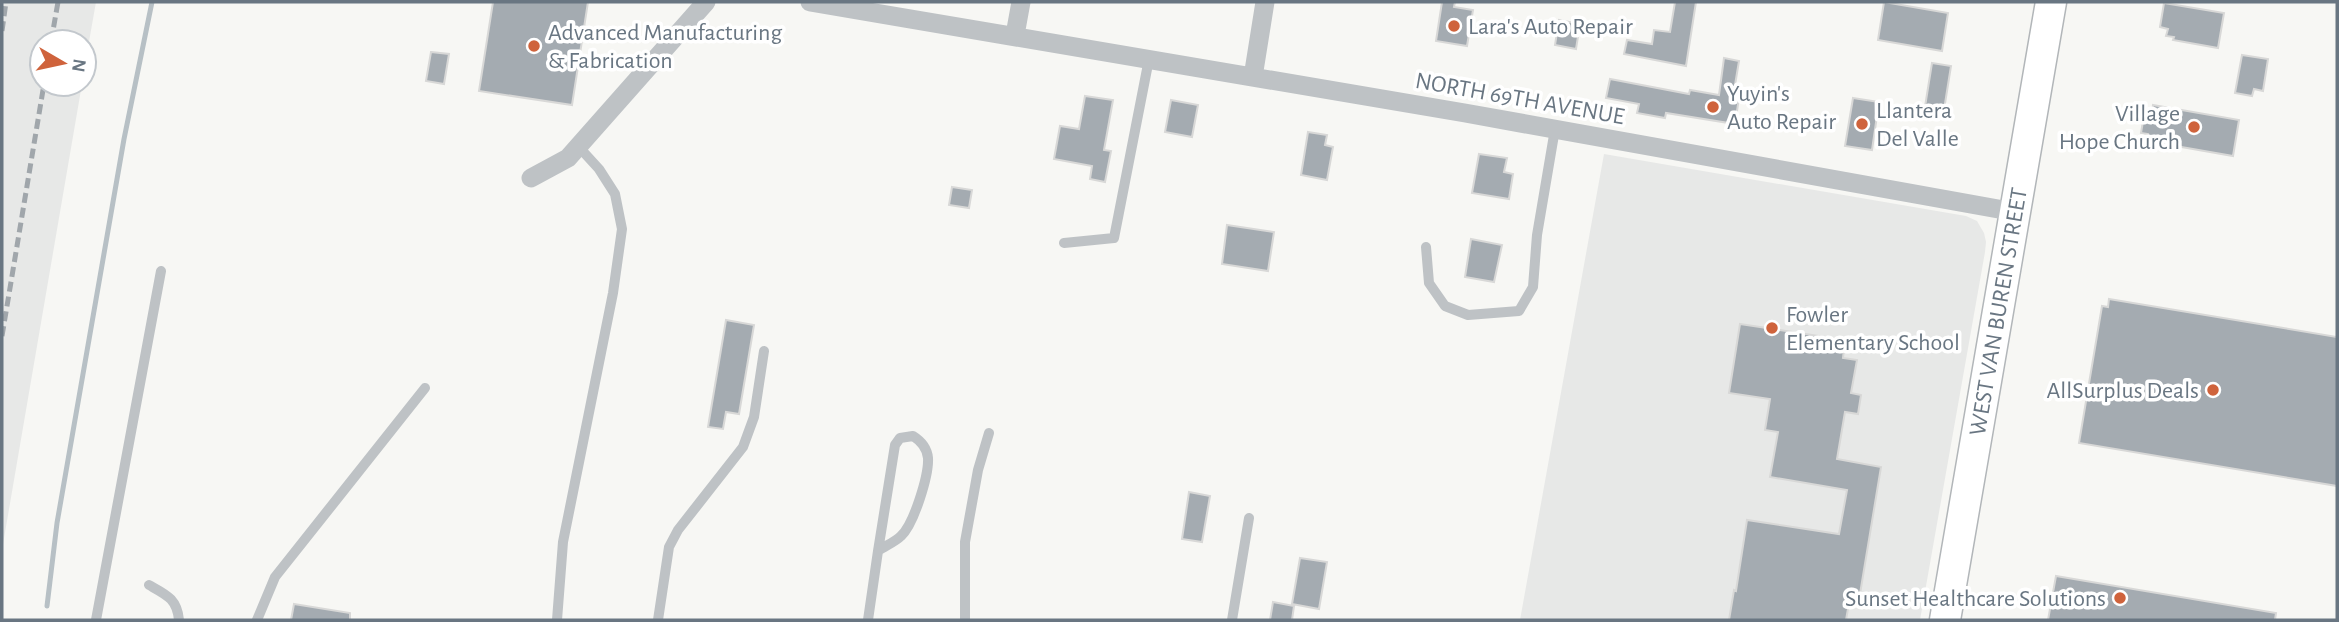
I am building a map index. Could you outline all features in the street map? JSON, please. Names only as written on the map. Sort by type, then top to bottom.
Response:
[{"type":"main road","name":"WEST VAN BUREN STREET","points":[[1945,620],[2051,2]]},
{"type":"street","points":[[531,178],[568,158],[706,2]]},
{"type":"street","name":"NORTH 69TH AVENUE","points":[[810,2],[1555,129],[2015,212]]},
{"type":"street","points":[[1015,35],[1021,2]]},
{"type":"street","points":[[1253,77],[1265,2]]},
{"type":"lane","points":[[1064,243],[1114,237],[1149,59]]},
{"type":"lane","points":[[1426,247],[1429,283],[1445,306],[1468,315],[1518,311],[1533,287],[1536,235],[1555,129]]},
{"type":"lane","points":[[557,620],[563,542],[613,293],[622,229],[615,194],[599,169],[578,146]]},
{"type":"lane","points":[[96,620],[161,271]]},
{"type":"lane","points":[[658,620],[669,547],[678,530],[743,447],[754,417],[764,351]]},
{"type":"lane","points":[[257,620],[275,577],[425,388]]},
{"type":"lane","points":[[965,620],[965,542],[978,470],[989,433]]},
{"type":"lane","points":[[868,620],[878,551],[895,445],[900,438],[913,436],[922,442],[928,458],[925,481],[913,517],[902,536],[878,551]]},
{"type":"lane","points":[[1232,620],[1248,519]]},
{"type":"lane","points":[[149,586],[173,598],[178,609],[178,620]]},
{"type":"shaded area","points":[[2,2],[96,2],[91,28],[28,28],[28,98],[80,98],[2,550]]},
{"type":"shaded area","name":"Fowler Elementary School","points":[[1604,154],[1966,216],[1977,221],[1984,233],[1985,252],[1920,620],[1520,620]]},
{"type":"building","name":"Advanced Manufacturing & Fabrication","points":[[493,2],[588,2],[572,105],[479,91]]},
{"type":"building","name":"Lara's Auto Repair","points":[[1442,2],[1455,2],[1454,7],[1473,10],[1467,46],[1436,41]]},
{"type":"building","points":[[1675,2],[1696,2],[1686,66],[1624,54],[1627,40],[1652,44],[1654,30],[1670,32]]},
{"type":"building","points":[[1884,2],[1948,13],[1942,51],[1878,40]]},
{"type":"building","points":[[2164,3],[2224,13],[2218,48],[2173,40],[2174,37],[2166,36],[2168,29],[2160,27]]},
{"type":"building","points":[[1559,20],[1580,24],[1576,49],[1555,45]]},
{"type":"building","points":[[431,52],[449,54],[444,84],[426,81]]},
{"type":"building","points":[[2242,55],[2268,59],[2263,91],[2254,89],[2252,96],[2235,93]]},
{"type":"building","points":[[1724,58],[1739,61],[1733,97],[1739,98],[1735,124],[1666,113],[1665,118],[1637,113],[1639,104],[1606,98],[1610,79],[1689,94],[1690,90],[1719,95]]},
{"type":"building","points":[[1932,63],[1951,66],[1943,116],[1924,113]]},
{"type":"building","points":[[1085,96],[1113,100],[1104,150],[1111,151],[1105,182],[1090,179],[1092,166],[1054,159],[1060,126],[1079,129]]},
{"type":"building","name":"Llantera Del Valle","points":[[1853,98],[1879,102],[1872,150],[1845,146]]},
{"type":"building","points":[[1171,100],[1198,105],[1192,137],[1165,132]]},
{"type":"building","name":"Village Hope Church","points":[[2153,105],[2239,120],[2233,156],[2147,141],[2148,134],[2141,133],[2145,109],[2152,111]]},
{"type":"building","points":[[1308,132],[1327,135],[1325,145],[1333,147],[1327,180],[1301,175]]},
{"type":"building","points":[[1479,154],[1507,158],[1504,172],[1513,174],[1509,199],[1472,193]]},
{"type":"building","points":[[952,187],[972,190],[969,208],[949,205]]},
{"type":"building","points":[[1227,225],[1274,232],[1268,271],[1222,264]]},
{"type":"building","points":[[1471,239],[1502,245],[1494,282],[1465,277]]},
{"type":"building","name":"AllSurplus Deals","points":[[2109,299],[2337,337],[2337,486],[2079,443],[2102,306],[2108,307]]},
{"type":"building","points":[[726,320],[754,325],[739,414],[726,412],[723,429],[708,427]]},
{"type":"building","points":[[1740,324],[1845,340],[1843,358],[1857,360],[1851,393],[1861,395],[1858,414],[1845,412],[1837,459],[1881,467],[1860,594],[1851,592],[1846,620],[1729,620],[1747,520],[1839,534],[1847,490],[1770,477],[1778,432],[1765,430],[1770,399],[1729,393]]},
{"type":"building","points":[[1189,492],[1210,496],[1202,542],[1182,539]]},
{"type":"building","points":[[1300,558],[1327,562],[1319,609],[1292,604]]},
{"type":"building","name":"Sunset Healthcare Solutions","points":[[2056,576],[2276,613],[2275,620],[2048,620]]},
{"type":"building","points":[[1273,602],[1294,606],[1292,620],[1270,620]]},
{"type":"building","points":[[294,604],[350,613],[350,620],[291,620]]},
{"type":"waterway","points":[[47,606],[57,523],[124,139],[152,2]]},
{"type":"railway","points":[[2,31],[6,2]]},
{"type":"railway","points":[[53,28],[58,2]]},
{"type":"railway","points":[[2,336],[42,98]]},
{"type":"place","name":"Lara's Auto Repair","points":[[1454,26]]},
{"type":"place","name":"Advanced Manufacturing & Fabrication","points":[[534,46]]},
{"type":"place","name":"Yuyin's Auto Repair","points":[[1713,107]]},
{"type":"place","name":"Llantera Del Valle","points":[[1862,124]]},
{"type":"place","name":"Village Hope Church","points":[[2194,127]]},
{"type":"place","name":"Fowler Elementary School","points":[[1772,328]]},
{"type":"place","name":"AllSurplus Deals","points":[[2213,390]]},
{"type":"place","name":"Sunset Healthcare Solutions","points":[[2120,598]]}]
